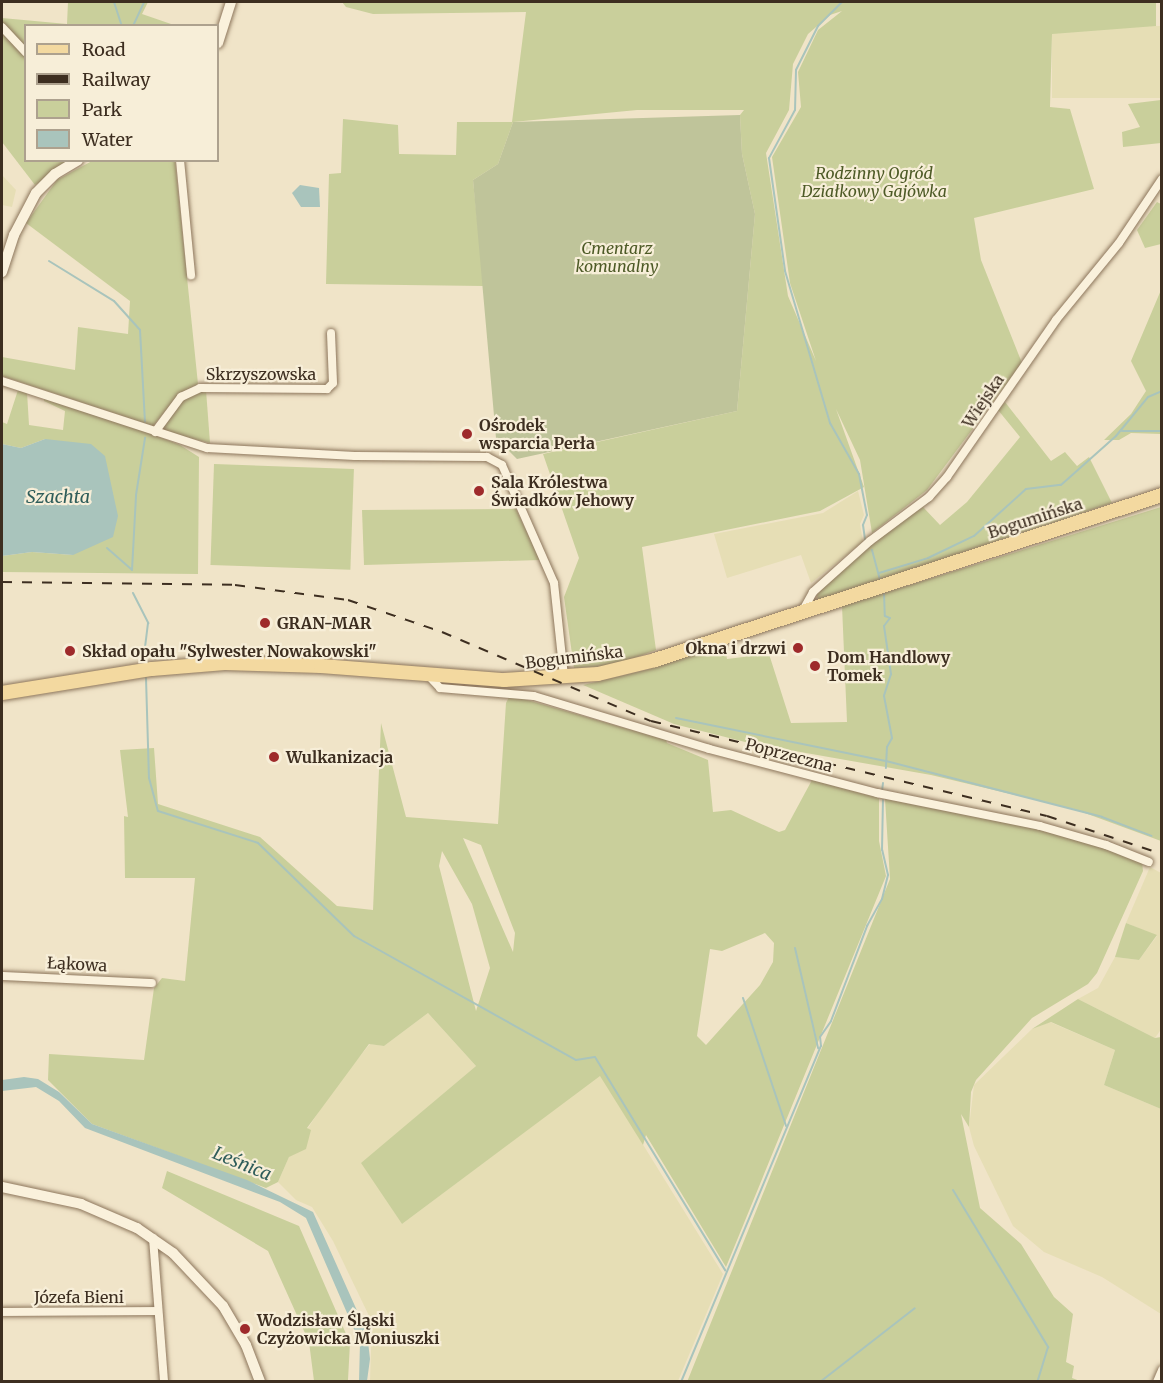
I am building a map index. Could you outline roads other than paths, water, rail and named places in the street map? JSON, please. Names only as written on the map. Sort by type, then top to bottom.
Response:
[{"type":"main road","name":"Bogumińska","points":[[2,693],[206,664],[278,663],[504,680],[564,677],[626,669],[1161,495]]},
{"type":"street","points":[[219,40],[231,2]]},
{"type":"street","points":[[2,27],[24,51]]},
{"type":"street","points":[[2,272],[14,235],[36,194],[55,174],[75,162]]},
{"type":"street","points":[[180,162],[191,274]]},
{"type":"street","name":"Wiejska","points":[[802,612],[813,592],[870,541],[930,497],[947,477],[1056,320],[1119,243],[1161,179]]},
{"type":"street","name":"Skrzyszowska","points":[[155,432],[181,397],[200,388],[327,389],[333,383],[331,333]]},
{"type":"street","points":[[2,381],[155,432]]},
{"type":"street","name":"Bogumińska","points":[[155,432],[207,448],[355,456],[463,454],[487,457],[502,465],[554,583],[564,677]]},
{"type":"street","name":"Poprzeczna","points":[[427,674],[440,688],[534,696],[709,749],[866,790],[1040,826],[1106,845],[1149,862]]},
{"type":"street","name":"Łąkowa","points":[[2,976],[152,983]]},
{"type":"street","points":[[2,1187],[81,1204],[153,1238],[192,1270],[223,1306],[246,1345],[260,1382]]},
{"type":"street","points":[[153,1238],[164,1382]]},
{"type":"street","name":"Józefa Bieni","points":[[2,1312],[157,1311]]},
{"type":"street","points":[[1157,1382],[1161,1370]]},
{"type":"water","points":[[300,185],[319,188],[320,207],[301,207],[292,193]]},
{"type":"water","name":"Szachta","points":[[45,439],[91,444],[105,456],[118,516],[113,537],[73,555],[32,552],[2,556],[2,444],[21,448]]},
{"type":"water","points":[[24,1077],[38,1079],[59,1092],[92,1124],[247,1180],[313,1212],[367,1333],[370,1359],[367,1381],[359,1381],[360,1343],[306,1218],[280,1202],[85,1128],[59,1101],[36,1087],[2,1091],[2,1080]]},
{"type":"waterway","points":[[114,2],[121,24]]},
{"type":"waterway","points":[[134,24],[144,2]]},
{"type":"waterway","points":[[842,2],[818,26],[796,70],[795,110],[769,158],[785,271],[830,423],[859,474],[867,515],[863,525],[865,540]]},
{"type":"waterway","points":[[49,261],[114,301],[140,330],[145,422]]},
{"type":"waterway","points":[[879,573],[928,558],[974,536],[1026,489],[1061,485],[1116,436],[1148,397],[1162,391]]},
{"type":"waterway","points":[[1122,431],[1162,431]]},
{"type":"waterway","points":[[132,570],[136,495],[145,438]]},
{"type":"waterway","points":[[107,548],[132,570]]},
{"type":"waterway","points":[[872,550],[880,580]]},
{"type":"waterway","points":[[133,593],[148,623],[143,661]]},
{"type":"waterway","points":[[884,593],[885,616],[890,618],[884,626],[891,674],[884,696],[892,738],[887,747],[886,768]]},
{"type":"waterway","points":[[146,678],[149,778],[158,811],[258,843],[354,936],[576,1060],[595,1057],[725,1270]]},
{"type":"waterway","points":[[676,718],[886,761],[1102,817],[1152,836]]},
{"type":"waterway","points":[[882,791],[883,783]]},
{"type":"waterway","points":[[681,1382],[821,1046],[820,1037],[831,1021],[867,926],[882,899],[888,875],[882,850],[883,800]]},
{"type":"waterway","points":[[795,948],[818,1048]]},
{"type":"waterway","points":[[743,998],[786,1126]]},
{"type":"waterway","points":[[953,1190],[1048,1347],[1037,1382]]},
{"type":"waterway","points":[[820,1382],[915,1308]]},
{"type":"railway","points":[[2,582],[235,585],[348,600],[442,632],[651,721],[1047,816],[1162,854]]},
{"type":"place","name":"Ośrodek wsparcia Perła","points":[[467,434]]},
{"type":"place","name":"Sala Królestwa Świadków Jehowy","points":[[479,491]]},
{"type":"place","name":"GRAN-MAR","points":[[265,623]]},
{"type":"place","name":"Okna i drzwi","points":[[798,648]]},
{"type":"place","name":"Skład opału \"Sylwester Nowakowski\"","points":[[70,651]]},
{"type":"place","name":"Dom Handlowy Tomek","points":[[815,666]]},
{"type":"place","name":"Wulkanizacja","points":[[274,757]]},
{"type":"place","name":"Wodzisław Śląski Czyżowicka Moniuszki","points":[[245,1329]]},
{"type":"park label","name":"Rodzinny Ogród Działkowy Gajówka","points":[[874,182]]},
{"type":"park label","name":"Cmentarz komunalny","points":[[617,257]]},
{"type":"water label","name":"Leśnica","points":[[242,1164]]}]
